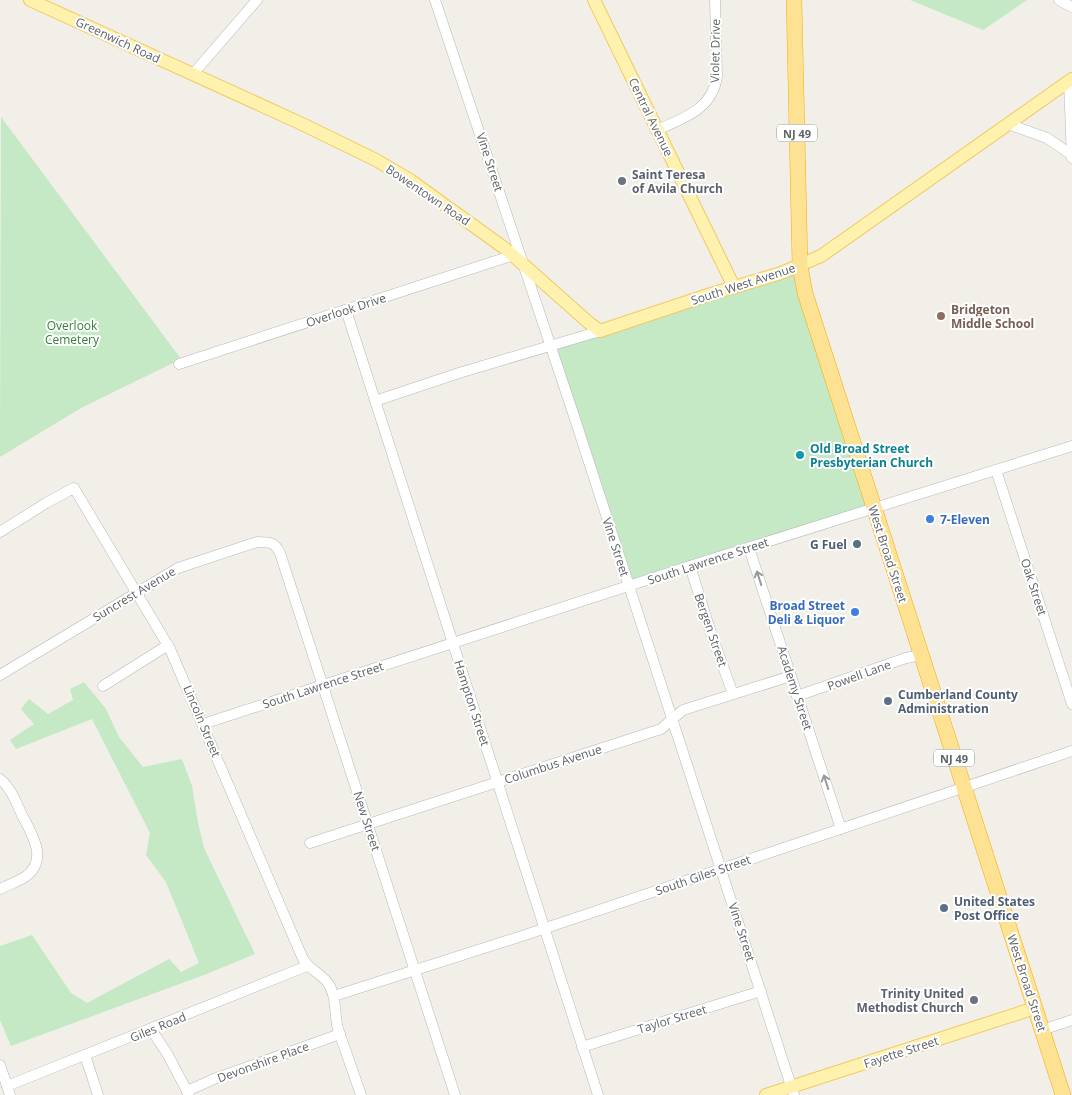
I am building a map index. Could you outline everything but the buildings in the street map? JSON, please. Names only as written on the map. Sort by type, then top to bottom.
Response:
[{"type":"highway","name":"West Broad Street","points":[[794,0],[801,278],[809,310],[1063,1095]]},
{"type":"main road","name":"Greenwich Road","points":[[30,0],[206,80]]},
{"type":"main road","name":"Central Avenue","points":[[594,0],[734,287]]},
{"type":"main road","name":"Bowentown Road","points":[[206,80],[350,147],[410,180],[519,260],[600,331]]},
{"type":"main road","name":"South West Avenue","points":[[600,331],[800,266],[820,256],[1071,80]]},
{"type":"main road","name":"Fayette Street","points":[[766,1095],[792,1091],[1035,1008]]},
{"type":"street","points":[[193,74],[257,0]]},
{"type":"street","name":"Vine Street","points":[[435,0],[519,260],[551,346],[722,869],[792,1091]]},
{"type":"street","name":"Violet Drive","points":[[657,130],[694,113],[712,95],[716,85],[716,0]]},
{"type":"street","points":[[1059,0],[1072,7]]},
{"type":"street","points":[[1071,80],[1072,157]]},
{"type":"street","points":[[1008,124],[1047,138],[1072,157]]},
{"type":"street","name":"Overlook Drive","points":[[179,364],[346,310],[519,260]]},
{"type":"street","name":"Hampton Street","points":[[346,310],[598,1095]]},
{"type":"street","name":"South West Avenue","points":[[375,401],[459,373],[600,331]]},
{"type":"street","name":"South Lawrence Street","points":[[203,724],[690,566],[1072,446]]},
{"type":"street","name":"Oak Street","points":[[996,470],[1072,704]]},
{"type":"street","name":"Lincoln Street","points":[[0,532],[74,488],[168,645],[307,966]]},
{"type":"street","name":"Suncrest Avenue","points":[[0,675],[178,568],[257,542],[271,542],[278,548]]},
{"type":"street","name":"New Street","points":[[278,548],[455,1095]]},
{"type":"street","name":"Academy Street","points":[[749,548],[841,829]]},
{"type":"street","name":"Bergen Street","points":[[690,566],[733,694]]},
{"type":"street","points":[[103,686],[168,645]]},
{"type":"street","name":"Powell Lane","points":[[798,696],[906,658],[921,655]]},
{"type":"street","name":"Columbus Avenue","points":[[310,843],[661,729],[682,710],[791,676]]},
{"type":"street","name":"South Giles Street","points":[[334,996],[544,929],[1072,751]]},
{"type":"street","points":[[0,779],[10,790],[37,844],[38,857],[26,876],[0,889]]},
{"type":"street","points":[[307,966],[317,971],[330,986],[334,996],[335,1018],[361,1095]]},
{"type":"street","name":"Giles Road","points":[[9,1090],[85,1055],[307,966]]},
{"type":"street","name":"Taylor Street","points":[[582,1047],[761,991]]},
{"type":"street","points":[[1042,1030],[1072,1020]]},
{"type":"street","points":[[151,1029],[168,1055],[188,1093]]},
{"type":"street","name":"Devonshire Place","points":[[188,1093],[214,1080],[340,1034]]},
{"type":"street","points":[[85,1055],[98,1095]]},
{"type":"street","points":[[0,1064],[9,1090]]},
{"type":"green space","points":[[910,0],[1027,0],[983,30]]},
{"type":"green space","name":"Overlook Cemetery","points":[[1,117],[181,359],[81,408],[0,457]]},
{"type":"green space","points":[[800,266],[873,508],[629,586],[551,345]]},
{"type":"green space","points":[[84,682],[106,709],[119,737],[143,767],[182,759],[192,786],[204,848],[255,954],[204,975],[11,1046],[0,1020],[0,946],[32,935],[71,993],[87,1003],[169,959],[181,972],[199,963],[166,882],[146,855],[150,833],[92,719],[16,749],[10,740],[34,724],[21,709],[29,699],[48,714],[73,700],[70,689]]},
{"type":"place","name":"Saint Teresa of Avila Church","points":[[622,181]]},
{"type":"place","name":"Bridgeton Middle School","points":[[941,316]]},
{"type":"place","name":"Old Broad Street Presbyterian Church","points":[[800,455]]},
{"type":"place","name":"7-Eleven","points":[[930,519]]},
{"type":"place","name":"G Fuel","points":[[857,544]]},
{"type":"place","name":"Broad Street Deli & Liquor","points":[[855,612]]},
{"type":"place","name":"Cumberland County Administration","points":[[888,701]]},
{"type":"place","name":"United States Post Office","points":[[944,908]]},
{"type":"place","name":"Trinity United Methodist Church","points":[[974,1000]]}]
